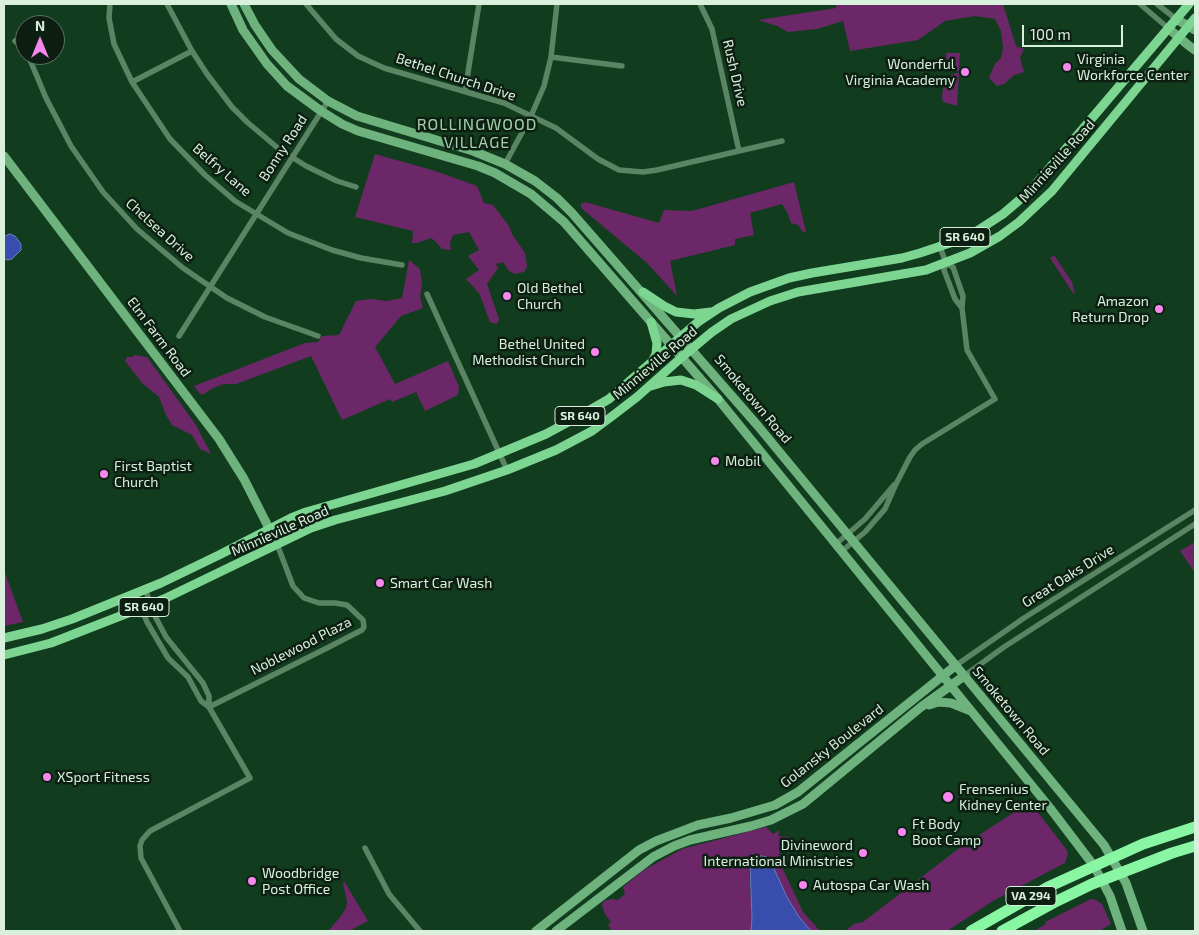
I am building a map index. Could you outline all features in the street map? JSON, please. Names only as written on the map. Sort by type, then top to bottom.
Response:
[{"type":"highway","name":"VA 294","points":[[971,931],[1048,887],[1143,844],[1195,827]]},
{"type":"highway","name":"VA 294","points":[[1002,931],[1057,901],[1102,880],[1195,846]]},
{"type":"main road","name":"Smoketown Road","points":[[231,4],[243,30],[267,64],[287,86],[321,112],[358,131],[478,166],[515,184],[546,206],[564,222],[718,400],[1056,814],[1102,880],[1122,931]]},
{"type":"main road","name":"Smoketown Road","points":[[244,4],[255,25],[272,50],[298,79],[328,101],[344,111],[369,121],[474,151],[505,164],[535,181],[557,198],[572,213],[692,348],[1104,845],[1120,873],[1143,931]]},
{"type":"main road","name":"Minnieville Road","points":[[4,638],[42,629],[145,589],[219,555],[291,518],[332,504],[441,475],[499,454],[546,434],[609,399],[681,336],[713,311],[750,292],[789,278],[902,258],[959,240],[993,221],[1030,191],[1189,4]]},
{"type":"main road","name":"Minnieville Road","points":[[4,655],[51,643],[152,604],[217,575],[277,544],[334,520],[446,491],[507,470],[556,450],[585,435],[611,418],[692,348],[731,319],[757,307],[790,294],[908,274],[946,263],[970,253],[1000,236],[1038,206],[1067,175],[1179,38],[1192,28],[1195,18]]},
{"type":"main road","points":[[1176,19],[1192,28]]},
{"type":"main road","points":[[1168,28],[1195,50]]},
{"type":"main road","name":"Elm Farm Road","points":[[4,156],[219,439],[244,480],[277,544]]},
{"type":"main road","points":[[643,292],[668,309],[676,312],[694,314],[713,311]]},
{"type":"main road","points":[[651,322],[657,343],[656,354],[652,362]]},
{"type":"main road","points":[[649,387],[664,382],[681,380],[696,385],[718,400]]},
{"type":"main road","name":"Golansky Boulevard","points":[[536,931],[639,850],[662,838],[698,825],[753,812],[780,803],[816,779],[955,666]]},
{"type":"main road","name":"Golansky Boulevard","points":[[556,931],[653,857],[674,846],[690,840],[751,826],[785,814],[803,804],[921,708],[964,676]]},
{"type":"main road","points":[[921,708],[933,703],[945,703],[956,704],[973,712]]},
{"type":"main road","points":[[780,803],[785,814]]},
{"type":"main road","points":[[604,877],[612,887]]},
{"type":"street","name":"Belfry Lane","points":[[110,4],[109,18],[114,44],[132,82],[163,130],[181,151],[226,194],[288,233],[325,248],[362,258],[402,265]]},
{"type":"street","points":[[167,4],[192,51],[237,112],[262,136],[291,157],[323,175],[356,187]]},
{"type":"street","name":"Bethel Church Drive","points":[[306,4],[336,39],[358,56],[384,68],[504,103],[556,128],[598,159],[619,170],[643,172],[657,170],[782,141]]},
{"type":"street","points":[[466,91],[479,4]]},
{"type":"street","points":[[505,164],[531,116],[544,86],[551,57],[557,4]]},
{"type":"street","name":"Rush Drive","points":[[700,4],[712,29],[739,151]]},
{"type":"street","points":[[1140,4],[1168,28]]},
{"type":"street","points":[[1157,4],[1176,19]]},
{"type":"street","points":[[132,82],[192,51]]},
{"type":"street","points":[[551,57],[622,66]]},
{"type":"street","name":"Chelsea Drive","points":[[32,65],[46,98],[71,146],[103,192],[119,211],[150,241],[209,287],[246,308],[318,336]]},
{"type":"street","name":"Bonny Road","points":[[179,336],[328,101]]},
{"type":"street","points":[[836,544],[850,538],[874,523],[885,509],[910,457],[917,448],[995,399],[967,350],[962,290],[953,267],[946,263],[940,247]]},
{"type":"street","points":[[428,294],[507,470]]},
{"type":"street","points":[[842,551],[865,519],[896,484]]},
{"type":"street","name":"Great Oaks Drive","points":[[955,666],[1024,618],[1195,510]]},
{"type":"street","name":"Great Oaks Drive","points":[[964,676],[1004,647],[1195,524]]},
{"type":"street","name":"Noblewood Plaza","points":[[209,707],[362,630],[364,627],[363,620],[347,605],[335,602],[319,603],[304,598],[293,586],[277,544]]},
{"type":"street","points":[[145,589],[156,618],[166,637],[203,682],[209,696],[209,707]]},
{"type":"street","points":[[135,593],[147,622],[168,658],[188,677],[201,701],[209,707],[250,778],[150,831],[142,840],[141,858],[180,931]]},
{"type":"street","points":[[365,848],[389,894],[420,931]]},
{"type":"shaded area","points":[[835,4],[1003,4],[1016,46],[1024,49],[1020,58],[1024,72],[1014,75],[1004,84],[997,86],[989,78],[995,64],[1001,58],[1003,48],[1001,31],[995,19],[975,16],[945,21],[918,40],[850,51],[843,21],[817,29],[788,32],[758,20],[836,8]]},
{"type":"shaded area","points":[[946,53],[960,53],[959,71],[947,71]]},
{"type":"shaded area","points":[[959,73],[957,106],[943,102],[942,97],[944,79]]},
{"type":"shaded area","points":[[375,154],[432,170],[477,186],[484,203],[493,205],[509,226],[525,253],[527,267],[524,272],[515,274],[509,271],[503,262],[496,264],[498,268],[487,284],[499,319],[497,324],[490,322],[479,293],[466,279],[479,270],[468,256],[479,250],[469,232],[453,235],[450,243],[451,250],[442,249],[431,238],[412,243],[413,231],[355,217]]},
{"type":"shaded area","points":[[794,182],[806,232],[803,232],[798,225],[791,223],[782,204],[750,213],[754,235],[735,239],[735,245],[670,261],[677,296],[647,263],[581,208],[581,204],[585,202],[659,223],[664,210],[692,211]]},
{"type":"shaded area","points":[[1054,255],[1072,282],[1075,294],[1050,258]]},
{"type":"shaded area","points":[[409,260],[420,269],[422,283],[420,297],[423,308],[401,316],[375,347],[395,384],[448,361],[459,387],[458,395],[425,411],[416,392],[392,402],[390,399],[342,420],[311,356],[236,384],[224,384],[204,394],[200,394],[194,386],[305,343],[318,342],[322,336],[339,335],[356,301],[370,299],[387,301],[402,298]]},
{"type":"shaded area","points":[[135,355],[147,357],[196,425],[211,454],[200,449],[192,435],[172,425],[159,397],[142,383],[125,361],[127,357]]},
{"type":"shaded area","points":[[1195,542],[1195,573],[1180,551]]},
{"type":"shaded area","points":[[4,570],[23,622],[4,626]]},
{"type":"shaded area","points":[[1030,802],[1066,849],[1068,853],[1065,863],[993,901],[947,931],[845,931],[854,924],[863,922],[962,846]]},
{"type":"shaded area","points":[[766,827],[773,834],[780,830],[778,836],[788,837],[780,850],[780,863],[803,912],[820,931],[811,931],[799,917],[787,897],[770,860],[749,869],[751,931],[612,931],[608,925],[611,922],[605,914],[602,905],[604,901],[618,900],[625,894],[623,887],[644,870],[682,849]]},
{"type":"shaded area","points":[[344,881],[368,921],[349,931],[322,931],[329,930],[346,908],[347,901]]},
{"type":"shaded area","points":[[1091,899],[1102,904],[1111,924],[1099,931],[1034,931],[1046,924],[1045,922]]},
{"type":"water","points":[[10,234],[15,236],[21,244],[21,250],[12,259],[7,260],[4,259],[4,236]]},
{"type":"water","points":[[761,856],[767,857],[770,860],[787,897],[799,917],[811,931],[751,931],[750,865],[752,860]]},
{"type":"place","name":"Virginia Workforce Center","points":[[1067,67]]},
{"type":"place","name":"Wonderful Virginia Academy","points":[[965,72]]},
{"type":"place","name":"Old Bethel Church","points":[[507,296]]},
{"type":"place","name":"Amazon Return Drop","points":[[1159,309]]},
{"type":"place","name":"Bethel United Methodist Church","points":[[595,352]]},
{"type":"place","name":"Mobil","points":[[715,461]]},
{"type":"place","name":"First Baptist Church","points":[[104,474]]},
{"type":"place","name":"Smart Car Wash","points":[[380,583]]},
{"type":"place","name":"XSport Fitness","points":[[47,777]]},
{"type":"place","name":"Frensenius Kidney Center","points":[[948,797]]},
{"type":"place","name":"Ft Body Boot Camp","points":[[902,832]]},
{"type":"place","name":"Divineword International Ministries","points":[[863,853]]},
{"type":"place","name":"Woodbridge Post Office","points":[[252,881]]},
{"type":"place","name":"Autospa Car Wash","points":[[803,885]]},
{"type":"district","name":"ROLLINGWOOD VILLAGE","points":[[477,134]]}]
